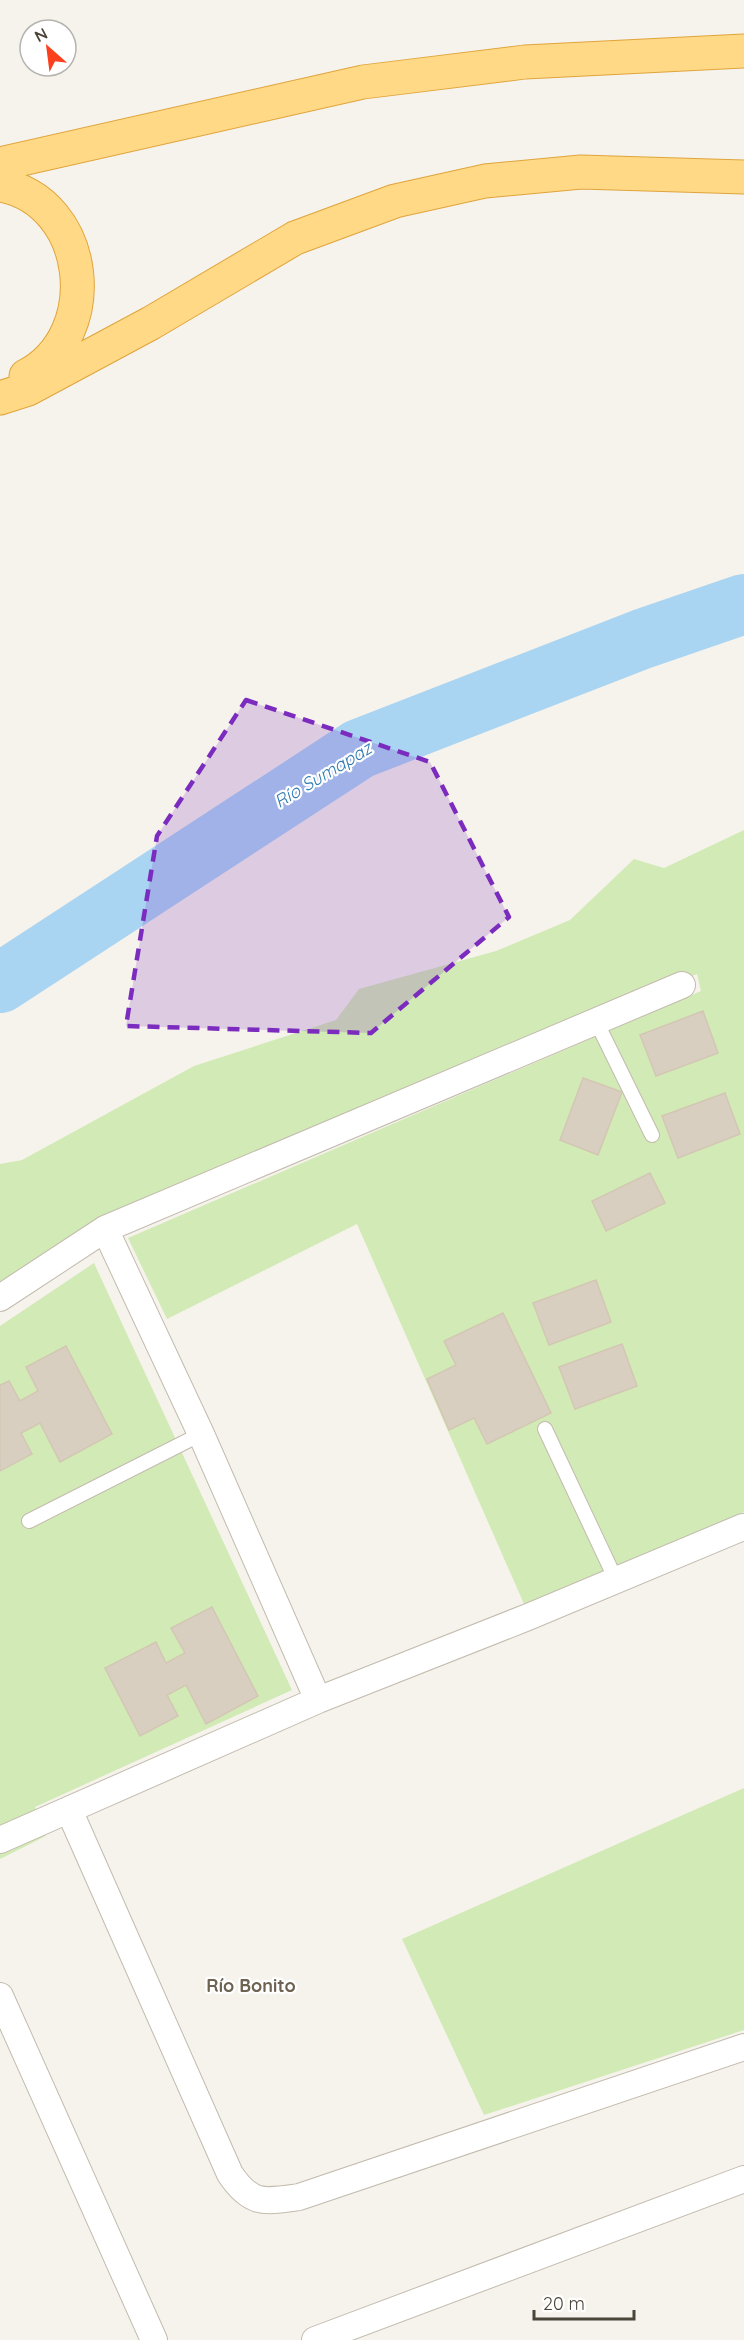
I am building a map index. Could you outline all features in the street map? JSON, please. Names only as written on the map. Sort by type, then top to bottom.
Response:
[{"type":"highway","points":[[0,164],[363,82],[525,62],[744,51]]},
{"type":"highway","points":[[0,398],[28,389],[141,328],[295,238],[395,201],[485,181],[581,172],[744,177]]},
{"type":"highway","points":[[0,185],[10,187],[42,205],[66,234],[78,270],[77,307],[63,342],[37,370],[0,389]]},
{"type":"street","points":[[0,1298],[105,1229],[682,985]]},
{"type":"street","points":[[105,1229],[201,1434],[318,1700]]},
{"type":"street","points":[[0,1840],[318,1700],[743,1527]]},
{"type":"street","points":[[69,1810],[230,2174],[243,2193],[268,2202],[299,2197],[744,2047]]},
{"type":"street","points":[[0,1996],[153,2340]]},
{"type":"street","points":[[315,2340],[744,2179]]},
{"type":"lane","points":[[596,1021],[652,1135]]},
{"type":"lane","points":[[545,1429],[616,1580]]},
{"type":"lane","points":[[29,1521],[201,1434]]},
{"type":"highlighted area","points":[[246,700],[430,762],[509,917],[371,1033],[126,1026],[157,836]]},
{"type":"green space","points":[[744,830],[744,1512],[524,1604],[357,1224],[167,1319],[128,1238],[701,991],[697,974],[543,1035],[0,1285],[0,1164],[22,1160],[194,1066],[336,1020],[359,989],[496,951],[570,920],[634,859],[664,868]]},
{"type":"green space","points":[[94,1263],[292,1690],[35,1807],[46,1836],[0,1859],[0,1326]]},
{"type":"green space","points":[[744,1788],[744,2030],[484,2115],[402,1939]]},
{"type":"building","points":[[703,1011],[718,1053],[656,1076],[640,1035]]},
{"type":"building","points":[[583,1078],[622,1092],[598,1155],[560,1140]]},
{"type":"building","points":[[725,1093],[740,1134],[678,1158],[662,1116]]},
{"type":"building","points":[[650,1173],[665,1203],[606,1231],[592,1201]]},
{"type":"building","points":[[596,1280],[611,1322],[549,1345],[533,1303]]},
{"type":"building","points":[[503,1313],[551,1413],[487,1444],[474,1418],[449,1430],[427,1379],[456,1365],[444,1341]]},
{"type":"building","points":[[622,1344],[637,1386],[575,1409],[559,1367]]},
{"type":"building","points":[[66,1346],[112,1434],[60,1462],[40,1423],[21,1433],[32,1454],[0,1471],[0,1385],[9,1381],[20,1401],[38,1391],[26,1367]]},
{"type":"building","points":[[212,1607],[258,1696],[206,1724],[186,1685],[167,1695],[178,1716],[140,1736],[105,1668],[156,1642],[166,1663],[185,1653],[171,1628]]},
{"type":"waterway","name":"Río Sumapaz","points":[[0,983],[359,749],[642,639],[744,604]]},
{"type":"district","name":"Río Bonito","points":[[251,1986]]}]
